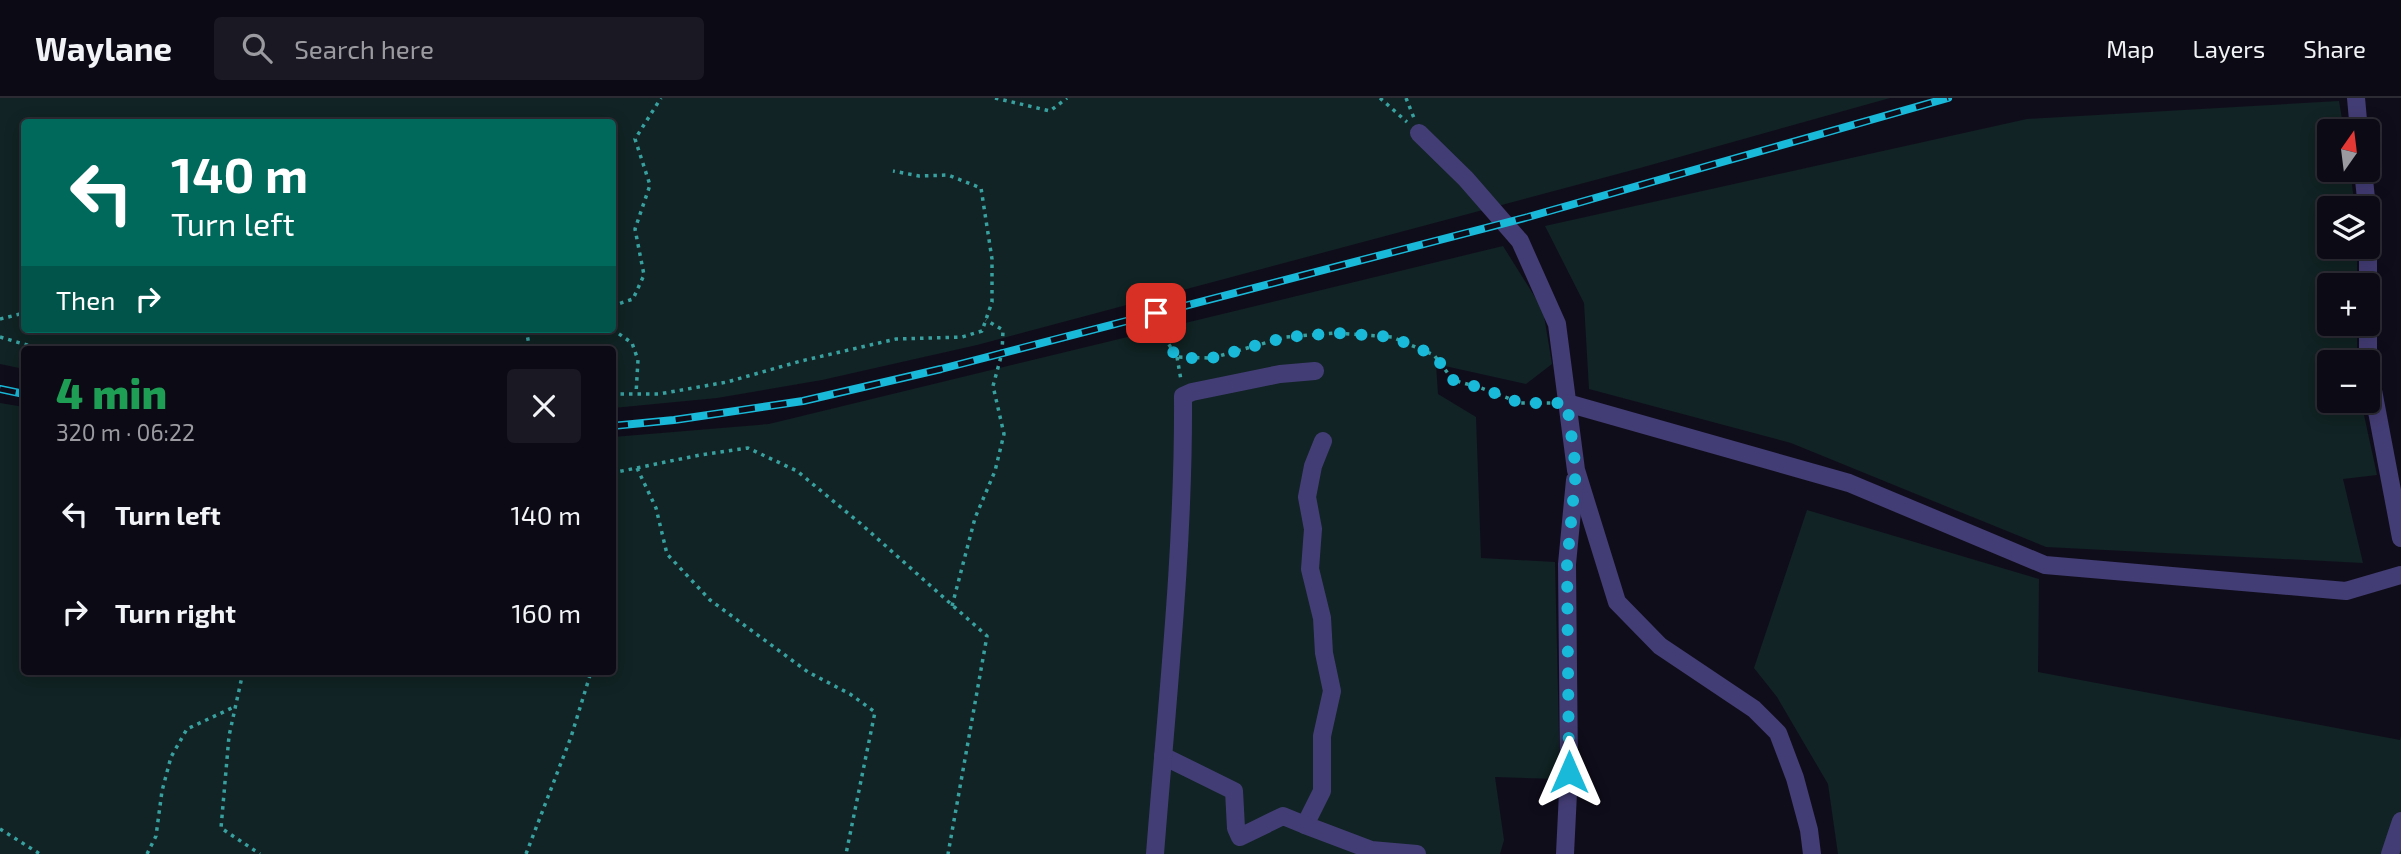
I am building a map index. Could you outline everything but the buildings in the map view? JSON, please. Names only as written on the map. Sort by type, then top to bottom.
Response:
[{"type":"street","points":[[2356,98],[2358,119]]},
{"type":"street","points":[[1419,133],[1466,178],[1520,241],[1557,324],[1576,470],[1617,603],[1660,646],[1754,709],[1778,733],[1795,778],[1809,830],[1812,854]]},
{"type":"street","points":[[2368,259],[2368,364],[2401,538]]},
{"type":"street","points":[[1155,854],[1179,565],[1184,472],[1183,396],[1280,374],[1315,371]]},
{"type":"street","points":[[1567,403],[1849,483],[2045,565],[2346,591],[2401,575]]},
{"type":"street","points":[[1306,825],[1322,791],[1322,736],[1332,691],[1324,653],[1322,618],[1310,569],[1313,529],[1307,497],[1313,466],[1323,442]]},
{"type":"street","points":[[1564,854],[1569,772],[1567,564],[1576,470]]},
{"type":"street","points":[[1163,755],[1234,792],[1236,828],[1241,846],[1283,816],[1371,850],[1417,854]]},
{"type":"street","points":[[2390,854],[2401,821]]},
{"type":"path","points":[[616,305],[633,299],[644,275],[635,229],[650,185],[635,139],[661,98]]},
{"type":"path","points":[[995,98],[1050,111],[1067,98]]},
{"type":"path","points":[[1406,98],[1419,133]]},
{"type":"path","points":[[1381,99],[1419,133]]},
{"type":"path","points":[[616,394],[659,394],[727,383],[801,361],[896,340],[962,337],[982,331],[992,302],[992,258],[981,188],[948,176],[919,176],[893,172]]},
{"type":"path","points":[[1156,313],[1166,341],[1177,358],[1212,358],[1286,337],[1336,333],[1392,337],[1434,355],[1453,380],[1521,403],[1567,403]]},
{"type":"path","points":[[0,319],[21,314]]},
{"type":"path","points":[[952,606],[975,518],[995,471],[1003,434],[993,386],[1002,353],[1003,330],[986,320]]},
{"type":"path","points":[[616,332],[632,343],[638,360],[636,394]]},
{"type":"path","points":[[0,337],[30,346]]},
{"type":"path","points":[[616,472],[748,448],[797,471],[986,636],[948,854]]},
{"type":"path","points":[[636,468],[656,508],[667,554],[710,600],[807,672],[850,694],[875,712],[846,854]]},
{"type":"path","points":[[242,675],[234,707],[221,828],[260,854]]},
{"type":"path","points":[[526,854],[571,737],[590,675]]},
{"type":"path","points":[[147,854],[156,836],[162,791],[171,757],[187,729],[234,707]]},
{"type":"path","points":[[0,828],[40,854]]},
{"type":"shaded area","points":[[0,98],[1890,98],[1640,168],[977,345],[822,380],[717,398],[616,408],[616,346],[21,346],[21,368],[0,364]]},
{"type":"shaded area","points":[[2339,101],[2342,119],[2317,119],[2317,182],[2352,182],[2353,196],[2317,196],[2317,259],[2357,259],[2357,273],[2317,273],[2317,336],[2357,336],[2357,350],[2317,350],[2317,413],[2364,413],[2377,475],[2343,479],[2363,563],[2046,547],[1791,443],[1589,389],[1584,303],[1545,226],[2027,119]]},
{"type":"shaded area","points":[[1503,246],[1543,310],[1552,364],[1526,384],[1436,364],[1438,394],[1476,417],[1481,558],[1555,562],[1560,779],[1495,777],[1504,840],[1500,854],[0,854],[0,403],[21,406],[21,675],[616,675],[616,437],[769,424]]},
{"type":"shaded area","points":[[1807,510],[2039,579],[2038,672],[2400,740],[2401,736],[2401,854],[1838,854],[1828,784],[1777,697],[1754,668]]},
{"type":"railway","points":[[616,426],[803,401],[941,369],[1528,217],[1948,98]]},
{"type":"railway","points":[[0,389],[21,393]]},
{"type":"route","points":[[1156,313],[1166,341],[1177,358],[1212,358],[1286,337],[1336,333],[1392,337],[1434,355],[1453,380],[1521,403],[1567,403],[1576,470],[1567,564],[1569,772]]}]
